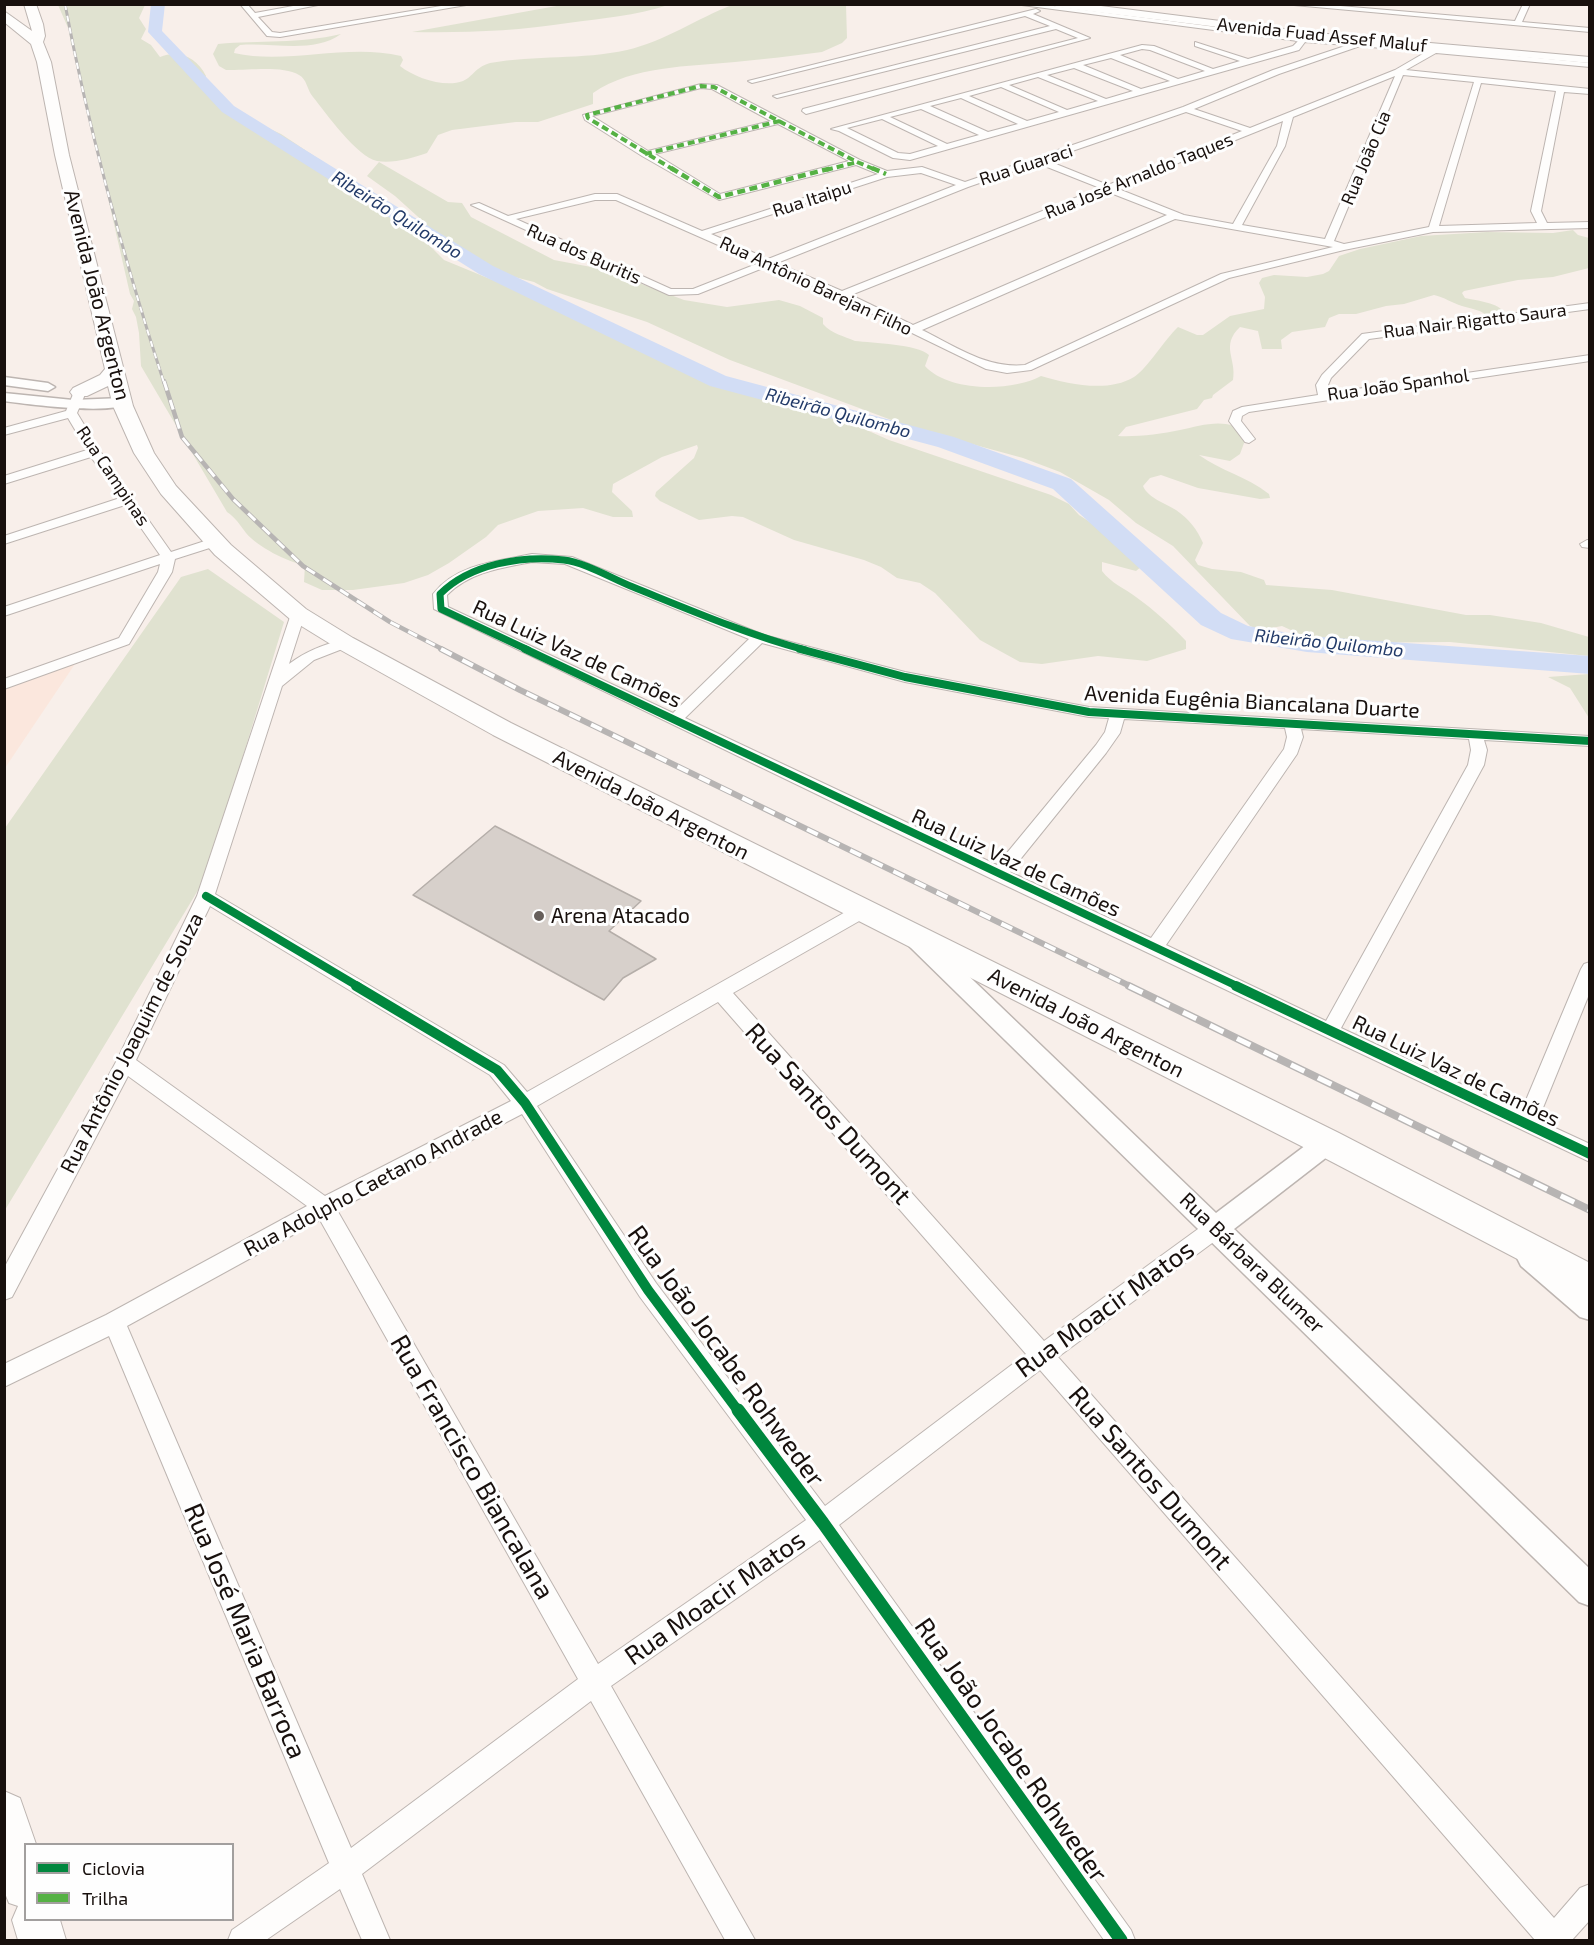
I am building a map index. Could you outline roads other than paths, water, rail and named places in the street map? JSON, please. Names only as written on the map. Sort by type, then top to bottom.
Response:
[{"type":"main road","name":"Avenida João Argenton","points":[[30,4],[38,24],[37,42],[44,62],[62,155],[118,388],[144,453],[168,490],[214,542],[298,614],[345,643],[502,729],[1327,1143],[1590,1281]]},
{"type":"main road","name":"Avenida Fuad Assef Maluf","points":[[1110,4],[1172,15],[1590,58]]},
{"type":"main road","name":"Avenida Fuad Assef Maluf","points":[[1051,6],[1062,5],[1132,17],[1303,37],[1316,36],[1433,48],[1590,58]]},
{"type":"main road","points":[[4,15],[37,42]]},
{"type":"main road","points":[[1316,36],[1392,46]]},
{"type":"main road","points":[[74,403],[107,379],[118,388]]},
{"type":"main road","points":[[4,1814],[24,1879]]},
{"type":"main road","points":[[36,1921],[42,1941]]},
{"type":"street","points":[[243,4],[270,34],[288,35],[469,4]]},
{"type":"street","points":[[255,15],[320,4]]},
{"type":"street","points":[[1017,4],[1051,6],[1087,14]]},
{"type":"street","points":[[1286,4],[1437,14],[1590,30]]},
{"type":"street","points":[[1517,24],[1527,4]]},
{"type":"street","points":[[1062,5],[1059,7],[1062,9],[1087,14],[1132,17]]},
{"type":"street","points":[[786,101],[752,81],[1027,14],[1051,6]]},
{"type":"street","points":[[1345,23],[1356,8]]},
{"type":"street","points":[[796,106],[809,112],[1086,38],[1027,14]]},
{"type":"street","points":[[769,91],[915,61],[1058,26]]},
{"type":"street","points":[[840,128],[896,156],[910,157],[1296,48],[1303,37],[1590,65]]},
{"type":"street","points":[[1198,44],[1246,61]]},
{"type":"street","name":"Rua Guaraci","points":[[694,292],[965,185],[1186,109],[1276,72],[1360,44]]},
{"type":"street","points":[[1213,49],[1225,46]]},
{"type":"street","points":[[886,47],[947,74]]},
{"type":"street","points":[[829,130],[1146,47],[1212,71]]},
{"type":"street","name":"Rua José Arnaldo Taques","points":[[842,295],[1398,72],[1433,48]]},
{"type":"street","points":[[1112,55],[1177,81]]},
{"type":"street","points":[[1075,65],[1140,91]]},
{"type":"street","points":[[1398,72],[1590,92]]},
{"type":"street","name":"Rua João Cia","points":[[1329,242],[1384,118],[1399,78],[1398,72]]},
{"type":"street","points":[[1037,74],[1104,101]]},
{"type":"street","points":[[1433,229],[1478,81]]},
{"type":"street","points":[[1000,84],[1065,112]]},
{"type":"street","points":[[857,162],[719,197],[645,154],[587,115],[708,86],[714,87],[857,162],[886,174]]},
{"type":"street","points":[[1543,225],[1536,211],[1560,89]]},
{"type":"street","points":[[961,95],[1026,124]]},
{"type":"street","points":[[922,106],[987,135]]},
{"type":"street","points":[[1186,109],[1250,131]]},
{"type":"street","points":[[1236,228],[1281,146],[1289,115]]},
{"type":"street","points":[[884,117],[947,147]]},
{"type":"street","points":[[645,154],[780,121]]},
{"type":"street","points":[[1040,161],[1173,216],[1329,242],[1344,247],[1433,229],[1590,225]]},
{"type":"street","name":"Rua Itaipu","points":[[702,234],[886,174],[922,170],[965,185]]},
{"type":"street","name":"Rua Antônio Barejan Filho","points":[[506,219],[606,196],[617,196],[842,295],[990,367],[1007,370],[1027,368],[1225,276],[1344,247]]},
{"type":"street","name":"Rua dos Buritis","points":[[476,205],[669,292],[694,292]]},
{"type":"street","points":[[912,330],[1173,216]]},
{"type":"street","name":"Rua Nair Rigatto Saura","points":[[1324,396],[1323,385],[1326,376],[1366,336],[1590,306]]},
{"type":"street","name":"Rua João Spanhol","points":[[1248,439],[1235,421],[1237,414],[1246,409],[1590,358]]},
{"type":"street","points":[[4,381],[74,403]]},
{"type":"street","points":[[4,432],[74,403],[118,388]]},
{"type":"street","points":[[4,397],[74,403]]},
{"type":"street","name":"Rua Campinas","points":[[74,403],[94,452],[169,558]]},
{"type":"street","points":[[4,480],[94,452]]},
{"type":"street","points":[[4,540],[127,500]]},
{"type":"street","points":[[4,612],[214,542]]},
{"type":"street","points":[[4,684],[124,641],[165,572],[169,558]]},
{"type":"street","name":"Avenida Eugênia Biancalana Duarte","points":[[440,594],[454,580],[482,568],[532,558],[567,560],[759,638],[905,677],[1089,712],[1590,741]]},
{"type":"street","name":"Rua Luiz Vaz de Camões","points":[[440,594],[441,609],[1590,1154]]},
{"type":"street","name":"Rua Antônio Joaquim de Souza","points":[[4,1290],[125,1063],[206,896],[298,614]]},
{"type":"street","points":[[674,720],[759,638]]},
{"type":"street","name":"Rua Antônio Joaquim de Souza","points":[[275,685],[294,665],[314,653],[345,643]]},
{"type":"street","points":[[998,875],[1101,749],[1112,733],[1118,715]]},
{"type":"street","points":[[1154,948],[1292,750],[1295,736],[1292,723]]},
{"type":"street","points":[[1330,1031],[1476,765],[1479,750],[1475,733]]},
{"type":"street","name":"Rua João Jocabe Rohweder","points":[[206,896],[497,1071],[525,1103],[648,1290],[823,1523],[1120,1941]]},
{"type":"street","name":"Rua Adolpho Caetano Andrade","points":[[4,1376],[114,1322],[324,1207],[525,1103],[862,911]]},
{"type":"street","name":"Rua Bárbara Blumer","points":[[913,936],[1590,1591]]},
{"type":"street","points":[[1526,1125],[1590,969]]},
{"type":"street","name":"Rua Santos Dumont","points":[[720,991],[1042,1355],[1553,1940]]},
{"type":"street","name":"Rua Francisco Biancalana","points":[[125,1063],[324,1207],[741,1941]]},
{"type":"street","name":"Rua Moacir Matos","points":[[243,1941],[345,1869],[595,1682],[823,1523],[1042,1355],[1216,1228],[1327,1143]]},
{"type":"street","points":[[1508,1240],[1590,1308]]},
{"type":"street","name":"Rua José Maria Barroca","points":[[114,1322],[376,1941]]},
{"type":"street","points":[[1553,1940],[1590,1898]]},
{"type":"waterway","name":"Ribeirão Quilombo","points":[[158,4],[155,32],[228,109],[486,270],[718,381],[946,442],[1062,484],[1211,619],[1241,633],[1307,644],[1590,665]]},
{"type":"railway","points":[[65,4],[85,100],[109,195],[164,383]]},
{"type":"railway","points":[[164,381],[182,437],[233,499],[303,566],[390,622],[444,650]]},
{"type":"railway","points":[[441,649],[520,690],[1132,987]]},
{"type":"railway","points":[[1129,986],[1590,1210]]},
{"type":"place","name":"Arena Atacado","points":[[539,916]]}]
